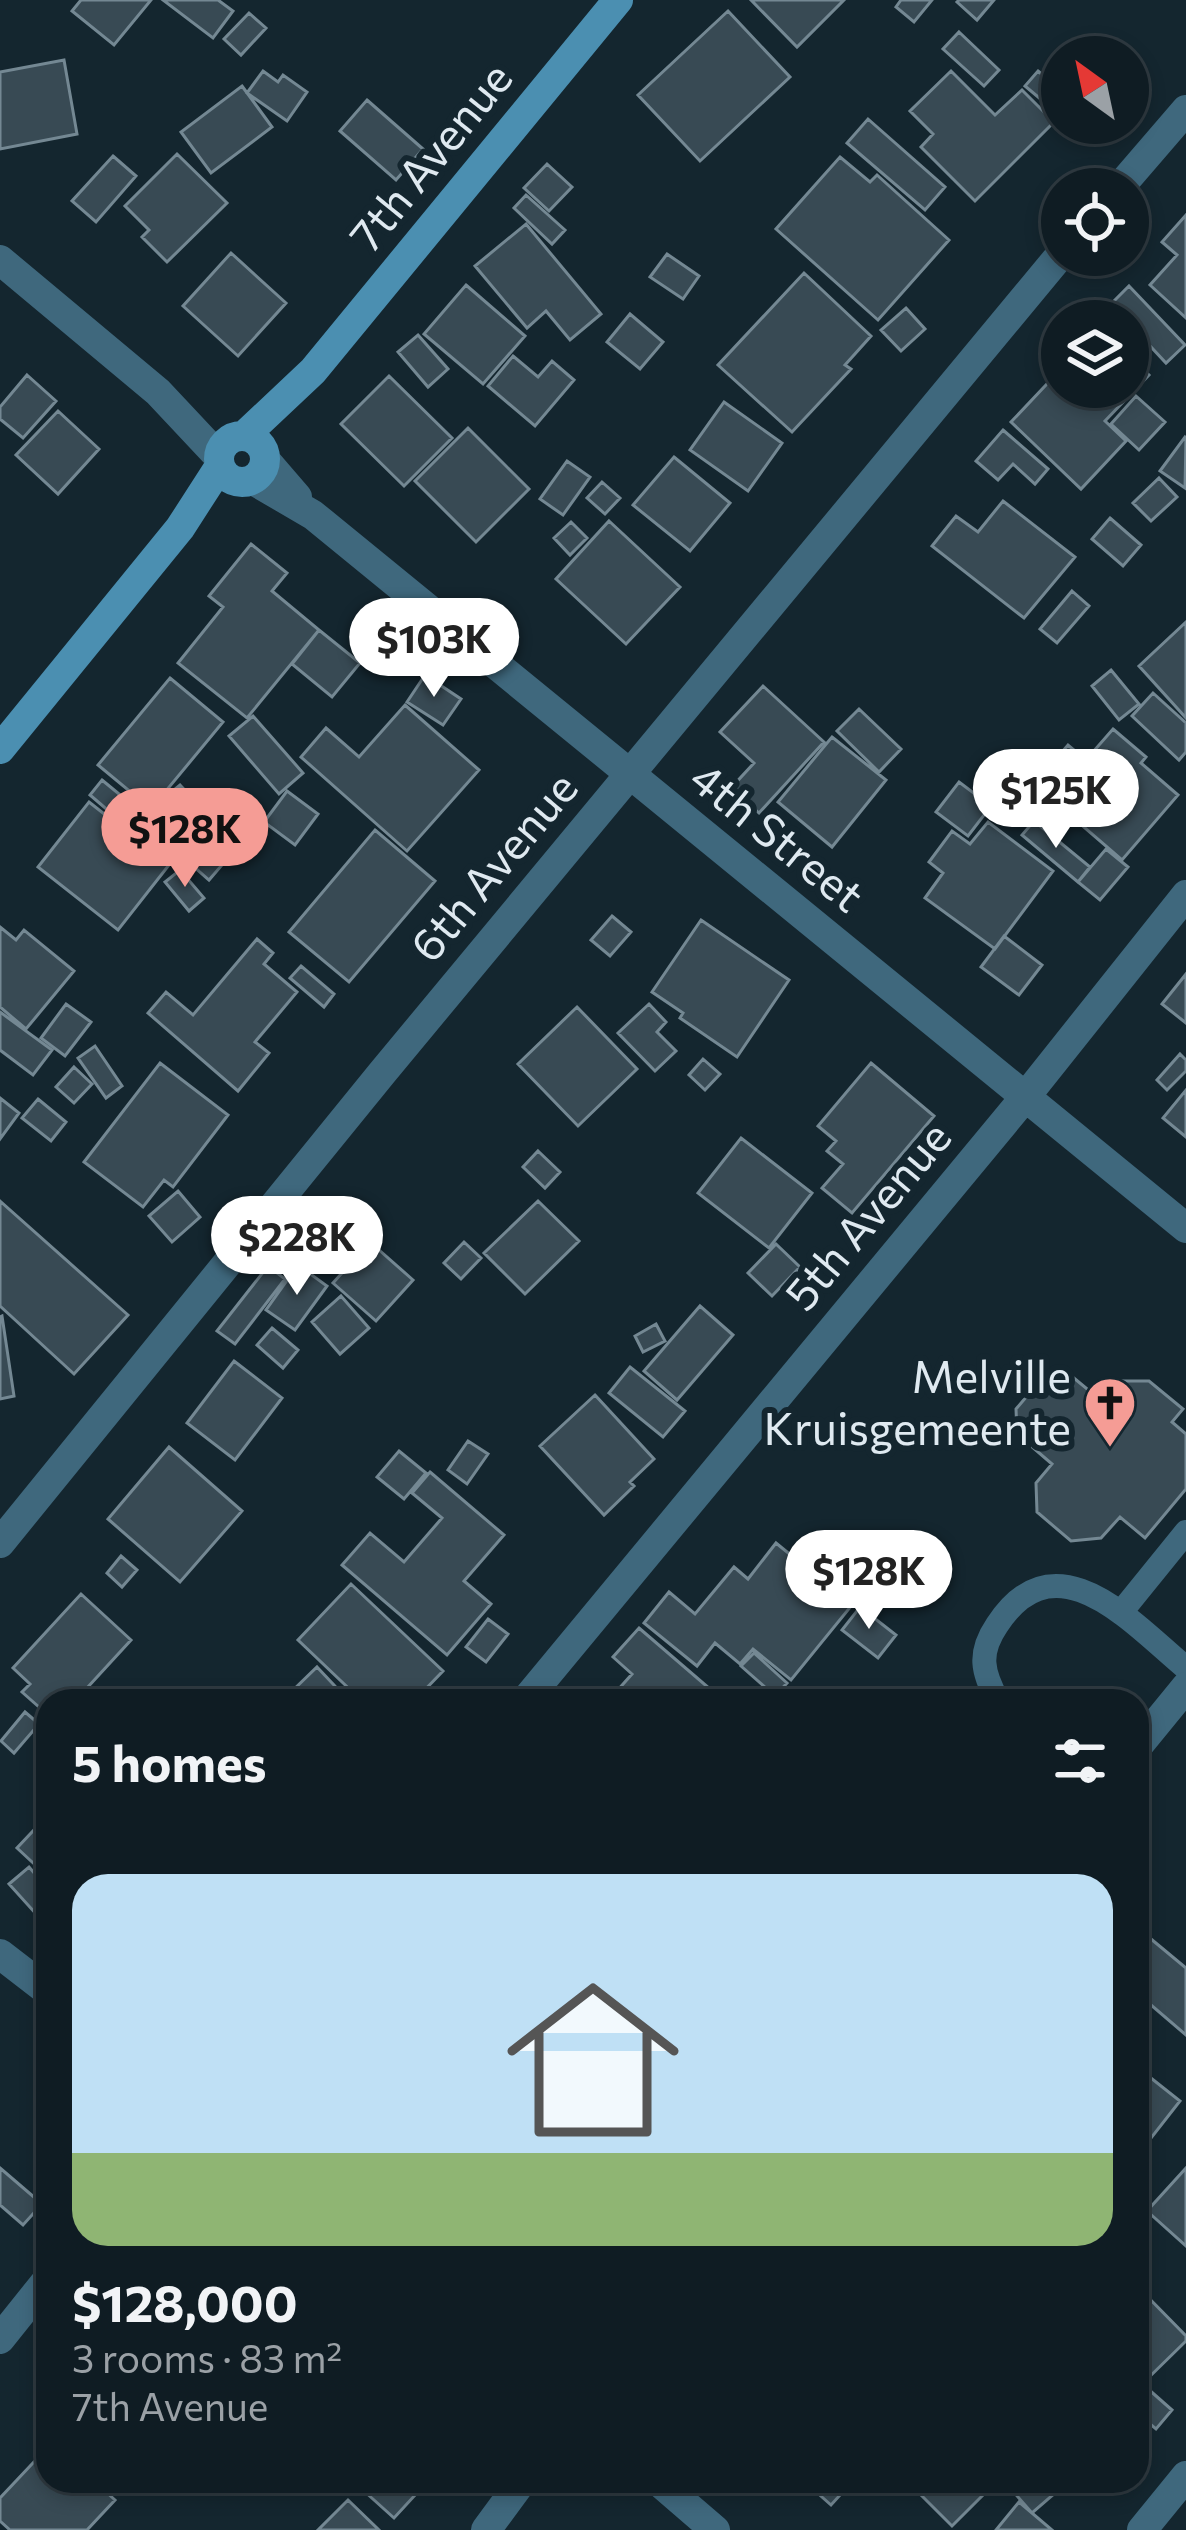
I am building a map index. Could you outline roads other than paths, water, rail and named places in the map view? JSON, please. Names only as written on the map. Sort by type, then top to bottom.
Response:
[{"type":"street","name":"7th Avenue","points":[[0,749],[619,0]]},
{"type":"street","points":[[1136,168],[1186,110]]},
{"type":"street","name":"4th Street","points":[[0,260],[1186,1228]]},
{"type":"street","name":"6th Avenue","points":[[0,1544],[1043,276]]},
{"type":"street","name":"5th Avenue","points":[[535,1689],[1026,1096],[1186,895]]},
{"type":"street","points":[[1149,1732],[1186,1687]]},
{"type":"street","points":[[0,1954],[36,1982]]},
{"type":"street","points":[[0,2338],[36,2294]]},
{"type":"street","points":[[1142,2530],[1186,2476]]},
{"type":"street","points":[[492,2522],[513,2493]]},
{"type":"street","points":[[492,2522],[523,2493]]},
{"type":"street","points":[[670,2493],[715,2530]]},
{"type":"lane","points":[[1122,1611],[1186,1532]]},
{"type":"lane","points":[[991,1689],[983,1675],[983,1645],[1022,1596],[1044,1585],[1089,1593],[1122,1611],[1186,1668]]},
{"type":"place","name":"Melville Kruisgemeente","points":[[1110,1449]]}]
